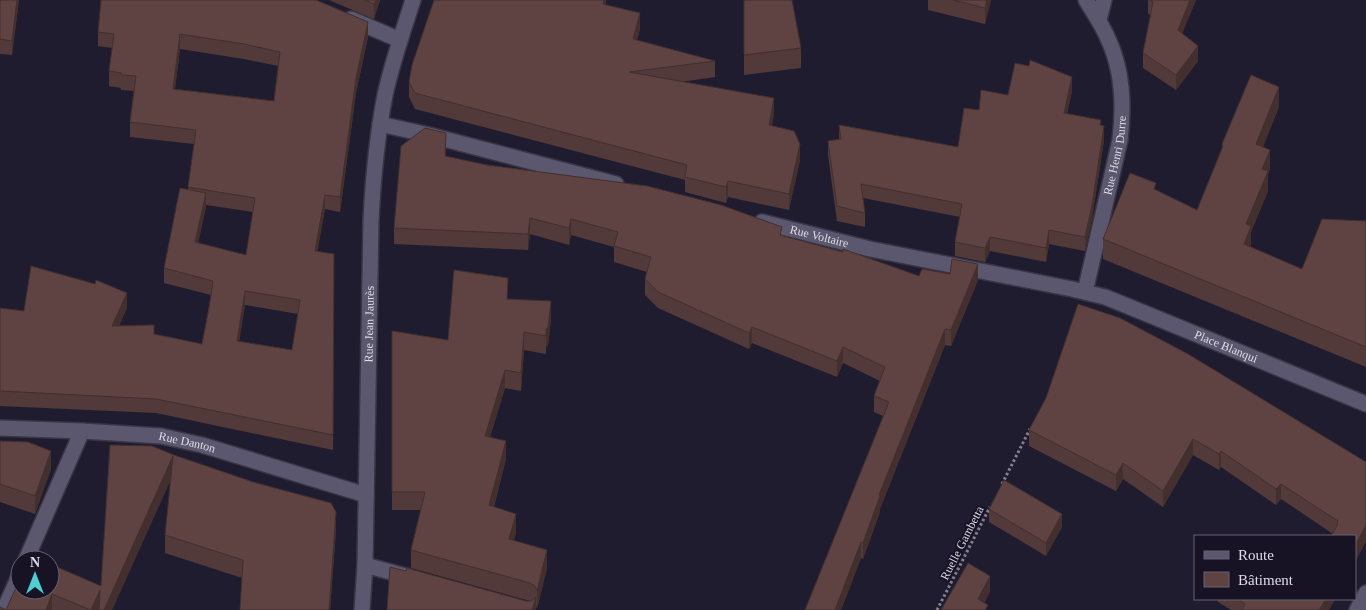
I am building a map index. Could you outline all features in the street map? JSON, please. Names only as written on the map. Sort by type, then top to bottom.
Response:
[{"type":"street","name":"Rue Jean Jaurès","points":[[362,610],[365,565],[371,220],[376,153],[388,86],[413,0]]},
{"type":"street","name":"Rue Henri Durre","points":[[1085,292],[1120,140],[1123,101],[1116,62],[1110,42],[1086,0]]},
{"type":"street","points":[[1099,20],[1104,0]]},
{"type":"street","points":[[340,15],[400,40]]},
{"type":"street","points":[[380,124],[631,188]]},
{"type":"street","name":"Rue Voltaire","points":[[746,218],[870,249],[1085,292]]},
{"type":"street","name":"Place Blanqui","points":[[1085,292],[1126,305],[1366,404]]},
{"type":"street","name":"Rue Danton","points":[[0,428],[141,434],[180,440],[366,495]]},
{"type":"street","points":[[30,550],[82,431]]},
{"type":"street","points":[[365,565],[422,581]]},
{"type":"street","points":[[1357,610],[1366,593]]},
{"type":"street","points":[[4,610],[10,596]]},
{"type":"path","points":[[1001,486],[1033,424]]},
{"type":"path","name":"Ruelle Gambetta","points":[[937,610],[992,504]]},
{"type":"building","points":[[0,0],[17,0],[12,41],[0,39]]},
{"type":"building","points":[[101,0],[316,0],[368,22],[356,78],[340,197],[325,195],[315,251],[334,254],[333,435],[156,399],[0,391],[0,308],[24,311],[31,266],[95,284],[96,280],[127,293],[112,326],[154,325],[154,334],[202,344],[213,281],[164,268],[180,188],[206,193],[195,242],[246,255],[255,198],[188,187],[196,130],[130,122],[136,76],[121,75],[122,73],[109,71],[114,34],[98,32]],"holes":[[[180,34],[280,52],[274,101],[173,89]],[[245,291],[300,300],[292,350],[237,341]]]},
{"type":"building","points":[[364,0],[376,0],[374,4]]},
{"type":"building","points":[[434,0],[604,0],[603,4],[640,13],[633,39],[715,61],[629,72],[774,98],[769,125],[794,131],[800,144],[789,194],[728,181],[726,187],[685,177],[687,165],[415,93],[409,82],[412,65]]},
{"type":"building","points":[[744,0],[792,0],[801,48],[744,55]]},
{"type":"building","points":[[953,0],[987,0],[985,8]]},
{"type":"building","points":[[1150,0],[1190,0],[1178,30],[1198,46],[1176,75],[1143,53],[1153,2]]},
{"type":"building","points":[[1030,60],[1072,77],[1064,113],[1101,120],[1100,125],[1104,126],[1092,205],[1085,237],[1049,230],[1046,248],[990,237],[985,248],[955,242],[962,204],[861,184],[865,213],[837,206],[828,141],[841,139],[839,125],[958,147],[964,108],[979,110],[981,90],[1008,95],[1015,63],[1029,66]]},
{"type":"building","points":[[1251,75],[1279,87],[1256,144],[1270,150],[1262,169],[1268,171],[1246,224],[1251,226],[1244,244],[1302,269],[1322,219],[1366,221],[1366,347],[1103,239],[1130,173],[1156,183],[1154,189],[1197,210]]},
{"type":"building","points":[[425,128],[446,133],[445,156],[487,165],[647,186],[721,205],[782,227],[780,235],[843,252],[843,249],[919,276],[922,269],[950,274],[952,259],[978,264],[951,330],[945,329],[879,495],[863,543],[861,542],[835,610],[805,610],[889,402],[874,396],[885,367],[843,347],[837,361],[752,327],[749,333],[658,292],[645,279],[651,257],[614,246],[618,232],[571,219],[569,228],[530,218],[528,234],[394,228],[401,146]]},
{"type":"building","points":[[454,270],[508,278],[507,299],[551,301],[546,336],[524,332],[521,373],[505,370],[485,436],[506,441],[489,505],[516,514],[509,539],[547,550],[537,591],[535,586],[530,583],[411,550],[425,492],[392,492],[392,331],[448,340]]},
{"type":"building","points":[[1078,304],[1120,318],[1188,354],[1366,462],[1366,525],[1356,544],[1356,535],[1332,535],[1338,521],[1281,484],[1276,489],[1221,451],[1219,454],[1193,439],[1163,491],[1123,463],[1116,475],[1029,430],[1046,398]]},
{"type":"building","points":[[0,441],[28,442],[51,451],[35,496],[0,484]]},
{"type":"building","points":[[110,445],[152,446],[253,482],[331,503],[336,512],[329,610],[240,610],[243,560],[165,535],[173,456],[104,610],[99,610],[100,590],[91,610],[60,597],[60,568],[101,586]]},
{"type":"building","points":[[1004,480],[1062,514],[1046,543],[989,509]]},
{"type":"building","points":[[968,563],[990,576],[978,599],[988,605],[985,610],[941,610]]},
{"type":"building","points":[[390,567],[406,571],[407,568],[526,601],[531,601],[536,597],[532,610],[387,610]]},
{"type":"building","points":[[11,600],[50,600],[46,610],[6,610]]},
{"type":"building","points":[[1239,600],[1325,600],[1319,610],[1242,610],[1245,604]]}]
